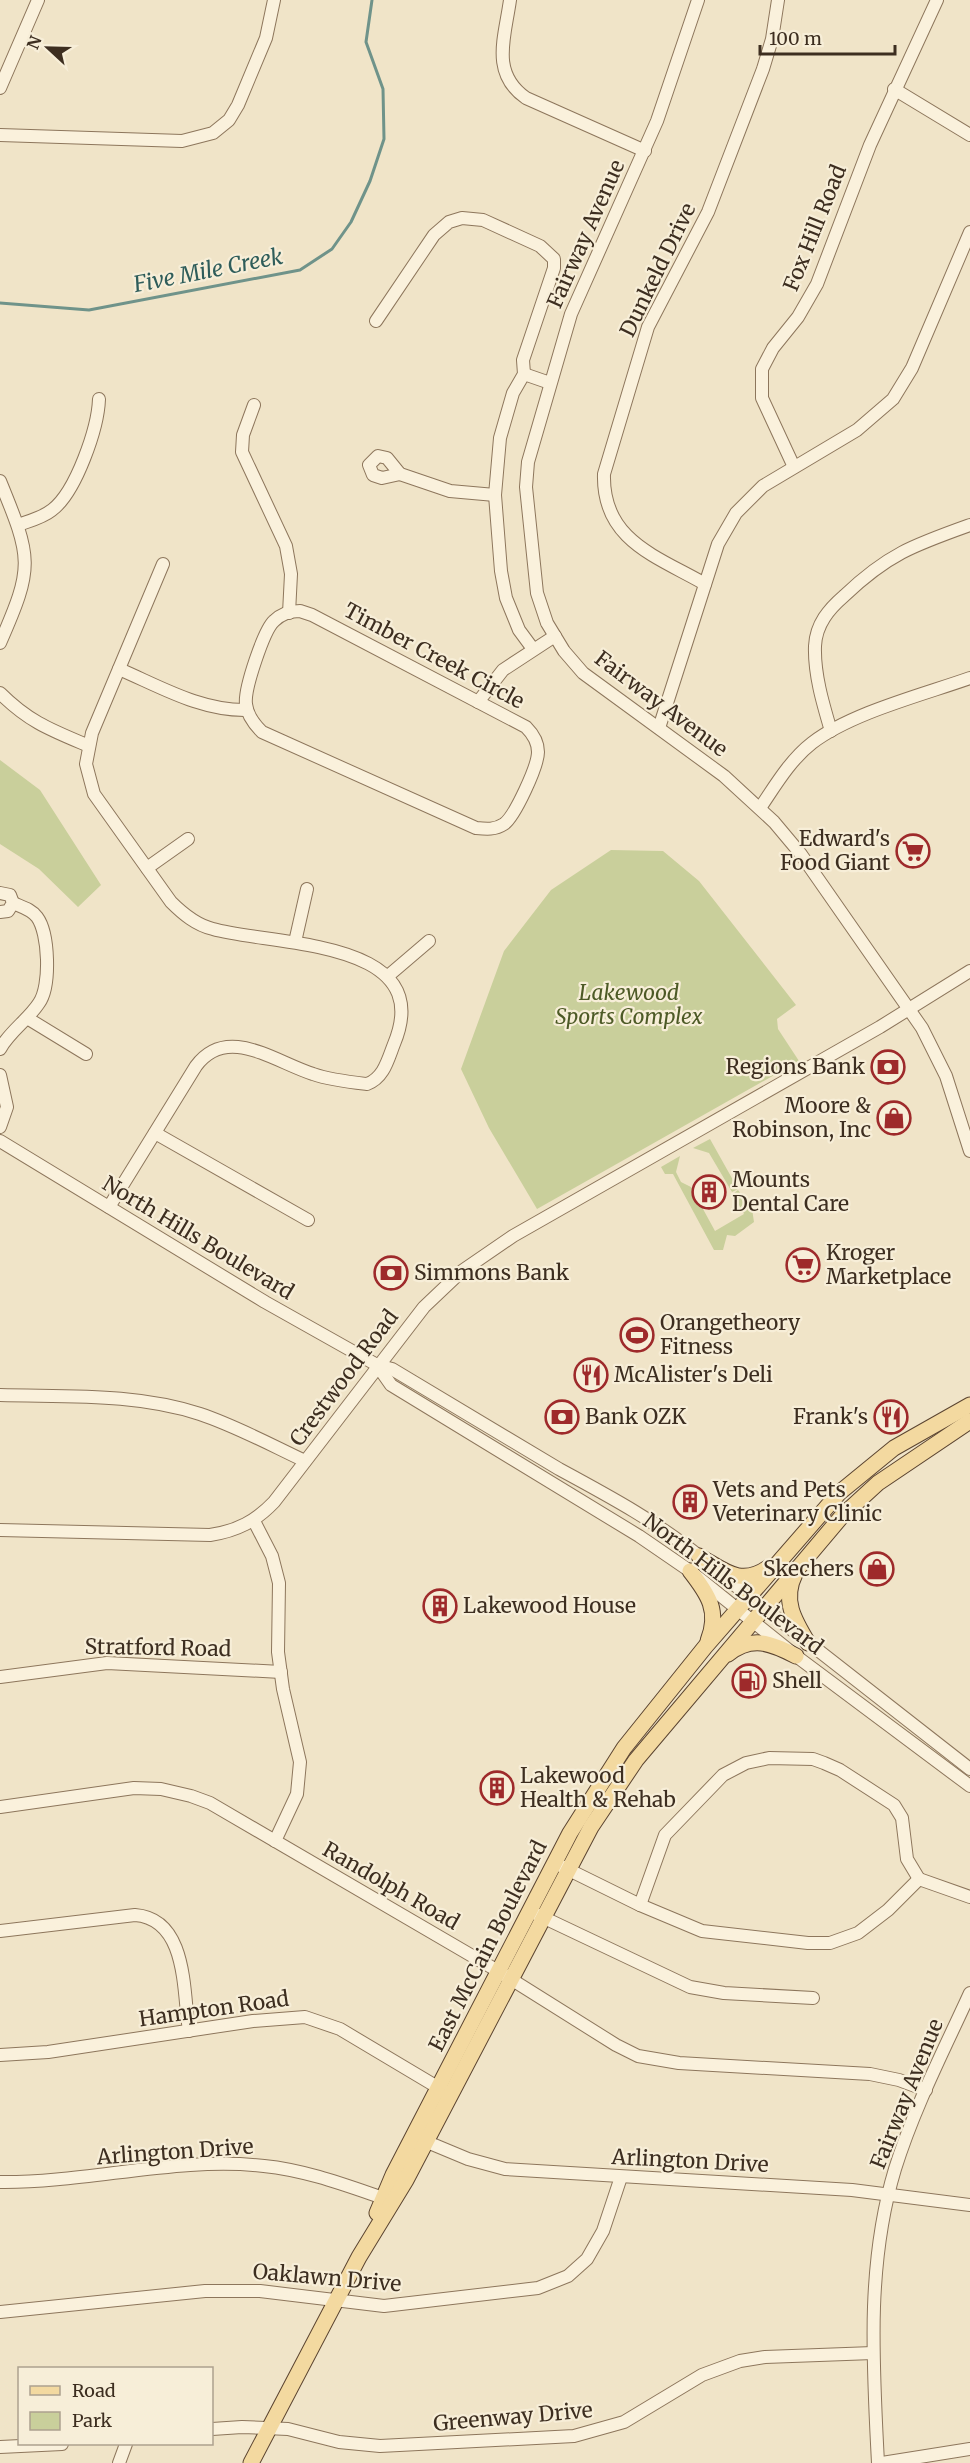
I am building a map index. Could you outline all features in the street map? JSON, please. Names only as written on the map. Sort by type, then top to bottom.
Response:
[{"type":"main road","name":"East McCain Boulevard","points":[[359,2257],[383,2198],[420,2138],[561,1867],[609,1769],[705,1647],[812,1521],[856,1478],[915,1434],[970,1405]]},
{"type":"main road","name":"East McCain Boulevard","points":[[561,1867],[630,1768],[757,1613],[842,1516],[878,1483],[970,1421]]},
{"type":"main road","points":[[699,1556],[731,1574],[746,1578],[756,1576],[786,1554]]},
{"type":"main road","points":[[801,1562],[791,1581],[789,1602],[791,1615],[808,1642]]},
{"type":"main road","points":[[690,1571],[710,1598],[714,1608],[711,1633],[705,1647]]},
{"type":"main road","points":[[716,1664],[743,1644],[758,1641],[774,1644],[796,1656]]},
{"type":"main road","name":"East McCain Boulevard","points":[[252,2463],[335,2301],[406,2180],[420,2138]]},
{"type":"street","points":[[0,88],[38,0]]},
{"type":"street","points":[[0,135],[182,141],[213,133],[229,120],[238,105],[266,38],[274,0]]},
{"type":"street","points":[[510,0],[502,60],[504,72],[511,87],[526,98],[645,151]]},
{"type":"street","name":"Fairway Avenue","points":[[698,0],[685,44],[645,151],[582,285],[532,441],[526,487],[533,578],[541,607],[555,636],[569,657],[592,681],[724,776],[760,808],[800,853],[910,1008],[942,1067],[970,1151]]},
{"type":"street","name":"Dunkeld Drive","points":[[705,584],[633,542],[621,531],[604,498],[604,474],[648,327],[708,212],[763,69],[772,39],[778,0]]},
{"type":"street","name":"Fox Hill Road","points":[[794,467],[762,398],[762,369],[773,348],[798,317],[817,284],[870,145],[937,0]]},
{"type":"street","points":[[894,90],[970,135]]},
{"type":"street","points":[[376,321],[440,228],[462,218],[483,220],[540,246],[554,259],[554,268],[523,360],[524,374],[513,393],[500,438],[495,495],[504,591],[511,613],[533,650]]},
{"type":"street","points":[[659,728],[721,537],[736,513],[763,486],[857,430],[893,399],[912,368],[970,232]]},
{"type":"street","points":[[524,374],[549,383]]},
{"type":"street","points":[[18,525],[52,510],[66,495],[96,426],[99,399]]},
{"type":"street","points":[[119,669],[204,706],[222,710],[247,710],[246,698],[249,684],[267,631],[276,619],[289,613],[291,574],[286,546],[242,452],[243,435],[254,405]]},
{"type":"street","points":[[400,474],[450,490],[495,495]]},
{"type":"street","points":[[0,481],[18,525],[26,557],[26,577],[20,598],[0,643]]},
{"type":"street","points":[[831,731],[824,707],[815,645],[824,617],[864,576],[891,556],[970,525]]},
{"type":"street","points":[[109,1207],[201,1059],[216,1049],[225,1046],[244,1047],[323,1077],[367,1084],[375,1081],[381,1075],[401,1024],[402,1007],[394,984],[379,968],[361,960],[295,942],[227,932],[200,924],[171,902],[94,794],[86,764],[89,746],[164,564]]},
{"type":"street","name":"Timber Creek Circle","points":[[247,710],[262,732],[278,741],[476,828],[487,830],[506,823],[514,813],[538,757],[536,739],[526,727],[312,615],[300,611],[289,613]]},
{"type":"street","points":[[478,702],[503,670],[555,636]]},
{"type":"street","points":[[760,808],[801,754],[831,731],[970,678]]},
{"type":"street","points":[[0,693],[20,713],[38,724],[89,746]]},
{"type":"street","points":[[147,868],[188,839]]},
{"type":"street","points":[[295,942],[308,889]]},
{"type":"street","points":[[0,893],[10,895],[13,903],[33,912],[43,927],[45,936],[45,993],[0,1049]]},
{"type":"street","points":[[0,912],[8,911],[13,903]]},
{"type":"street","points":[[388,976],[429,941]]},
{"type":"street","name":"Crestwood Road","points":[[0,1530],[210,1535],[233,1530],[254,1521],[274,1502],[377,1365],[424,1307],[486,1253],[970,971]]},
{"type":"street","points":[[27,1018],[86,1054]]},
{"type":"street","points":[[0,1075],[7,1107],[0,1127]]},
{"type":"street","points":[[155,1132],[308,1221]]},
{"type":"street","name":"North Hills Boulevard","points":[[0,1141],[265,1302],[377,1365],[392,1369],[549,1463],[580,1479],[699,1556],[744,1603]]},
{"type":"street","name":"North Hills Boulevard","points":[[377,1365],[391,1385],[639,1536],[757,1613],[808,1642],[970,1769]]},
{"type":"street","points":[[0,1395],[105,1398],[170,1406],[213,1418],[305,1461]]},
{"type":"street","points":[[254,1521],[272,1556],[279,1583],[281,1672],[300,1771],[293,1805],[274,1841]]},
{"type":"street","name":"North Hills Boulevard","points":[[757,1613],[796,1656],[970,1786]]},
{"type":"street","name":"Stratford Road","points":[[0,1677],[107,1664],[281,1672]]},
{"type":"street","points":[[640,1905],[665,1835],[723,1774],[746,1764],[769,1758],[813,1759],[825,1763],[894,1805],[902,1818],[907,1859],[919,1880],[970,1897]]},
{"type":"street","name":"Randolph Road","points":[[0,1807],[113,1791],[161,1789],[191,1796],[210,1803],[504,1975],[616,2045],[654,2060],[870,2074],[899,2080],[926,2090]]},
{"type":"street","points":[[561,1867],[640,1905],[702,1931],[830,1943],[858,1933],[888,1910],[919,1880]]},
{"type":"street","points":[[536,1914],[690,1987],[724,1993],[813,1998]]},
{"type":"street","points":[[0,1931],[135,1915],[153,1918],[174,1940],[189,2031]]},
{"type":"street","name":"Fairway Avenue","points":[[880,2463],[873,2353],[875,2267],[889,2194],[902,2148],[970,1993]]},
{"type":"street","name":"Hampton Road","points":[[0,2055],[48,2052],[288,2017],[317,2020],[352,2035],[444,2092]]},
{"type":"street","name":"Arlington Drive","points":[[420,2138],[468,2159],[505,2169],[889,2194],[970,2205]]},
{"type":"street","name":"Arlington Drive","points":[[0,2182],[55,2181],[207,2165],[254,2165],[284,2168],[383,2198]]},
{"type":"street","name":"Oaklawn Drive","points":[[0,2312],[205,2291],[260,2291],[371,2306],[403,2305],[527,2290],[562,2279],[576,2271],[593,2251],[606,2222],[621,2177]]},
{"type":"street","name":"Greenway Drive","points":[[213,2429],[288,2429],[339,2442],[380,2446],[574,2436],[624,2422],[702,2375],[740,2361],[765,2356],[873,2353]]},
{"type":"street","points":[[0,2447],[41,2445]]},
{"type":"street","points":[[119,2463],[126,2445]]},
{"type":"street","points":[[880,2463],[970,2449]]},
{"type":"green space","points":[[0,760],[40,790],[101,885],[78,907],[39,869],[0,844]]},
{"type":"green space","name":"Lakewood Sports Complex","points":[[611,850],[663,851],[699,881],[796,1005],[777,1019],[778,1029],[799,1061],[537,1209],[489,1128],[461,1069],[504,951],[551,890]]},
{"type":"green space","points":[[710,1139],[738,1189],[732,1192],[709,1153],[693,1148]]},
{"type":"green space","points":[[680,1156],[676,1172],[681,1182],[691,1187],[715,1231],[744,1214],[733,1194],[738,1190],[752,1209],[754,1222],[735,1236],[727,1235],[723,1250],[714,1250],[673,1174],[665,1174],[661,1167]]},
{"type":"waterway","name":"Five Mile Creek","points":[[0,303],[89,310],[300,270],[332,249],[351,222],[370,181],[384,139],[383,89],[366,42],[372,0]]},
{"type":"place","name":"Edward's Food Giant","points":[[913,851]]},
{"type":"place","name":"Regions Bank","points":[[888,1067]]},
{"type":"place","name":"Moore & Robinson, Inc","points":[[894,1118]]},
{"type":"place","name":"Mounts Dental Care","points":[[709,1192]]},
{"type":"place","name":"Kroger Marketplace","points":[[803,1265]]},
{"type":"place","name":"Simmons Bank","points":[[391,1273]]},
{"type":"place","name":"Orangetheory Fitness","points":[[637,1335]]},
{"type":"place","name":"McAlister's Deli","points":[[591,1375]]},
{"type":"place","name":"Bank OZK","points":[[562,1417]]},
{"type":"place","name":"Frank's","points":[[891,1417]]},
{"type":"place","name":"Vets and Pets Veterinary Clinic","points":[[690,1502]]},
{"type":"place","name":"Skechers","points":[[877,1569]]},
{"type":"place","name":"Lakewood House","points":[[440,1606]]},
{"type":"place","name":"Shell","points":[[749,1681]]},
{"type":"place","name":"Lakewood Health & Rehab","points":[[497,1788]]}]
